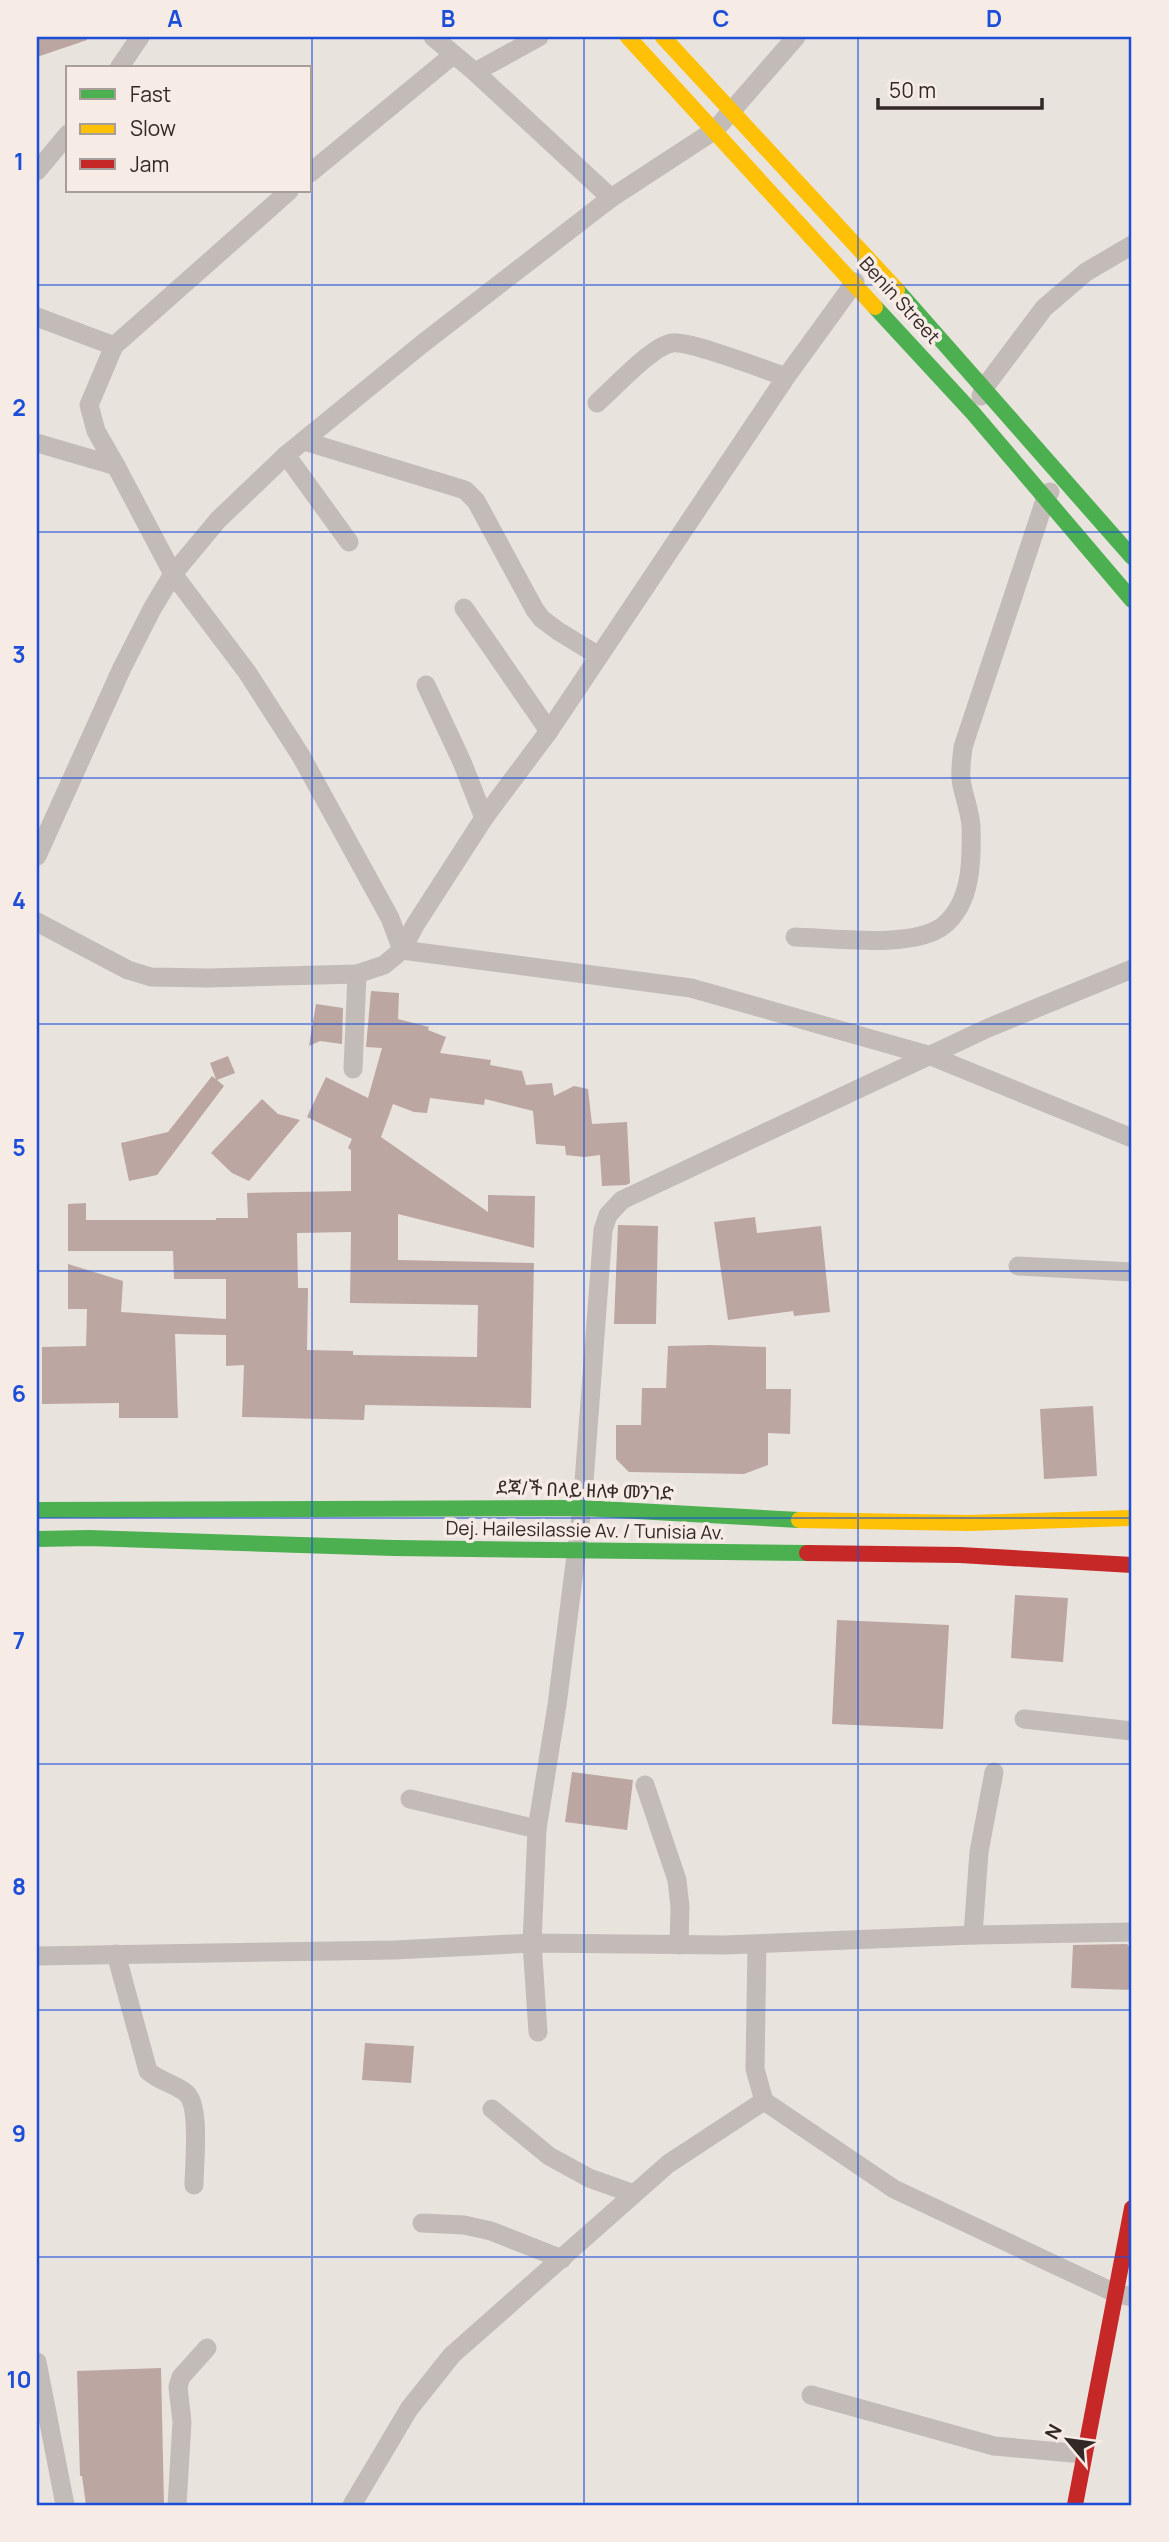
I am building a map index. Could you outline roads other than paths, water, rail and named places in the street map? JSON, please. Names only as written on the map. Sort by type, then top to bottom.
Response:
[{"type":"main road","name":"Benin Street","points":[[628,37],[973,413],[1132,600]]},
{"type":"main road","name":"Benin Street","points":[[663,37],[984,388],[1132,557]]},
{"type":"main road","name":"ደጃ/ች በላይ ዘለቀ መንገድ","points":[[37,1510],[582,1508],[766,1519],[953,1523],[1132,1518]]},
{"type":"main road","name":"Dej. Hailesilassie Av. / Tunisia Av.","points":[[37,1539],[89,1538],[394,1548],[960,1555],[1132,1565]]},
{"type":"main road","points":[[1074,2505],[1083,2454],[1124,2295],[1132,2208]]},
{"type":"street","points":[[120,66],[140,37]]},
{"type":"street","points":[[433,37],[475,72],[611,198]]},
{"type":"street","points":[[475,72],[539,37]]},
{"type":"street","points":[[37,856],[122,668],[152,609],[173,574],[218,520],[286,455],[422,344],[611,198],[715,130],[796,37]]},
{"type":"street","points":[[312,171],[453,55]]},
{"type":"street","points":[[37,171],[66,136]]},
{"type":"street","points":[[288,192],[114,346],[89,404],[96,431],[173,574],[247,672],[301,756],[390,918],[402,950]]},
{"type":"street","points":[[973,413],[984,388],[1044,308],[1086,272],[1132,245]]},
{"type":"street","points":[[37,922],[128,970],[151,977],[357,974],[383,965],[402,950],[415,925],[484,818],[549,731],[786,377],[855,282]]},
{"type":"street","points":[[37,317],[114,346]]},
{"type":"street","points":[[597,403],[656,350],[673,342],[786,377]]},
{"type":"street","points":[[303,441],[466,489],[476,501],[542,619],[599,656]]},
{"type":"street","points":[[37,443],[116,466]]},
{"type":"street","points":[[286,455],[349,542]]},
{"type":"street","points":[[795,936],[893,940],[922,935],[943,926],[963,900],[972,862],[971,821],[960,777],[963,747],[1046,497],[1062,477]]},
{"type":"street","points":[[464,608],[549,731]]},
{"type":"street","points":[[426,685],[484,818]]},
{"type":"street","points":[[402,950],[691,988],[932,1056],[1132,1138]]},
{"type":"street","points":[[538,2032],[532,1943],[537,1829],[582,1508],[603,1230],[608,1215],[622,1200],[988,1028],[1132,969]]},
{"type":"street","points":[[353,1069],[357,974]]},
{"type":"street","points":[[1018,1266],[1132,1272]]},
{"type":"street","points":[[1024,1719],[1132,1731]]},
{"type":"street","points":[[973,1935],[979,1852],[994,1772]]},
{"type":"street","points":[[645,1785],[677,1880],[680,1907],[679,1945]]},
{"type":"street","points":[[410,1799],[537,1829]]},
{"type":"street","points":[[37,1956],[382,1950],[532,1943],[757,1944],[1132,1932]]},
{"type":"street","points":[[757,1944],[755,2069],[764,2101],[894,2189],[1124,2295]]},
{"type":"street","points":[[116,1954],[148,2071],[185,2092],[195,2109],[194,2185]]},
{"type":"street","points":[[352,2505],[398,2427],[436,2373],[477,2331],[668,2164],[764,2101]]},
{"type":"street","points":[[492,2109],[549,2156],[589,2178],[634,2194]]},
{"type":"street","points":[[422,2223],[464,2225],[491,2231],[562,2259]]},
{"type":"street","points":[[177,2505],[182,2422],[178,2387],[181,2378],[206,2348]]},
{"type":"street","points":[[37,2362],[65,2505]]},
{"type":"street","points":[[811,2395],[994,2446],[1083,2454]]}]
